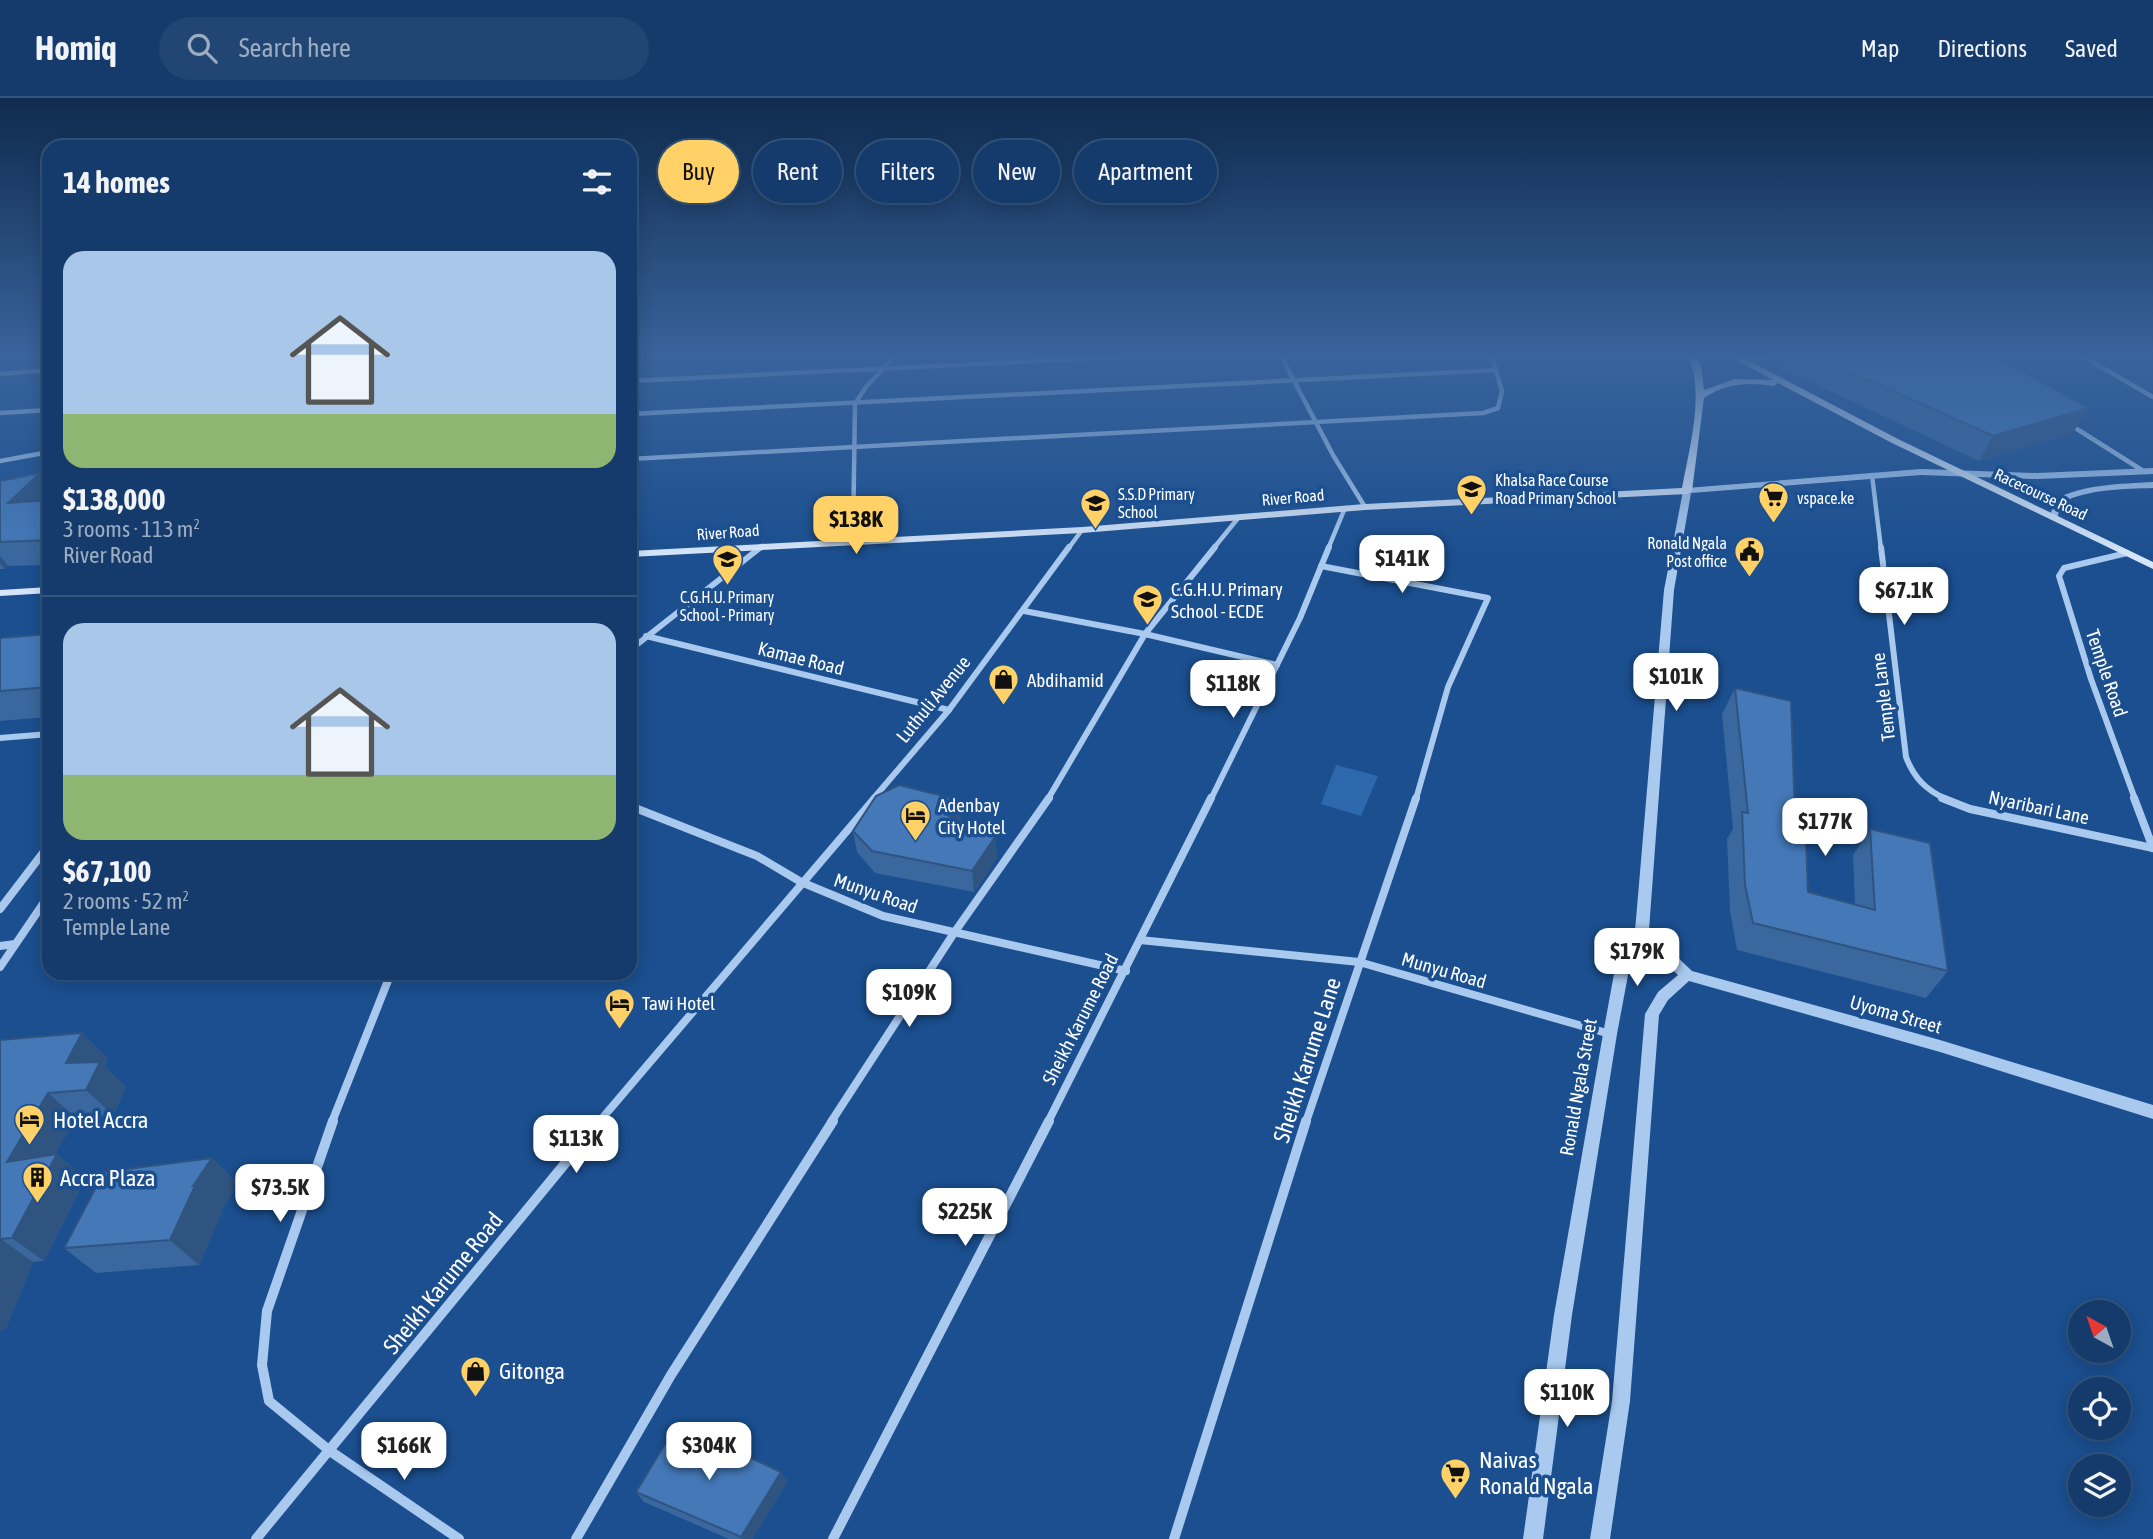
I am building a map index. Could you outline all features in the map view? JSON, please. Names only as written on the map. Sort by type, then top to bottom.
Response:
[{"type":"main road","name":"Ronald Ngala Street","points":[[1687,491],[1696,421]]},
{"type":"main road","name":"Racecourse Road","points":[[1858,421],[2153,566]]},
{"type":"main road","name":"River Road","points":[[637,554],[853,540],[1082,530],[1345,508],[1687,491]]},
{"type":"main road","points":[[0,593],[42,590]]},
{"type":"street","points":[[853,540],[855,421]]},
{"type":"street","points":[[637,459],[1328,421]]},
{"type":"street","points":[[2064,421],[2149,472]]},
{"type":"street","points":[[1316,422],[1365,507]]},
{"type":"street","points":[[0,461],[42,453]]},
{"type":"street","points":[[1959,473],[2036,475],[2149,472]]},
{"type":"street","name":"River Road","points":[[1687,491],[1872,475],[1959,473]]},
{"type":"street","name":"Temple Lane","points":[[1872,475],[1906,758],[1911,774],[1922,786]]},
{"type":"street","points":[[2054,516],[2058,501],[2073,493],[2097,488],[2153,485]]},
{"type":"street","name":"Ronald Ngala Street","points":[[1533,1539],[1563,1315],[1610,1034],[1625,952],[1642,932],[1669,590],[1687,491]]},
{"type":"street","name":"Sheikh Karume Road","points":[[832,1539],[1126,971],[1300,618],[1345,508]]},
{"type":"street","points":[[576,1539],[671,1376],[954,933],[1052,794],[1145,634],[1239,517]]},
{"type":"street","name":"Luthuli Avenue","points":[[801,882],[949,710],[1082,530]]},
{"type":"street","points":[[637,644],[763,546]]},
{"type":"street","name":"Temple Road","points":[[2127,553],[2064,568],[2059,576],[2091,679],[2153,848]]},
{"type":"street","name":"Sheikh Karume Lane","points":[[1174,1539],[1359,962],[1427,766],[1448,687],[1488,598],[1321,566]]},
{"type":"street","points":[[1024,611],[1145,634],[1277,664]]},
{"type":"street","name":"Kamae Road","points":[[646,636],[949,710]]},
{"type":"street","points":[[0,738],[42,735]]},
{"type":"street","name":"Nyaribari Lane","points":[[1922,786],[1942,798],[1970,809],[2153,848]]},
{"type":"street","name":"Munyu Road","points":[[637,808],[757,856],[801,882],[883,916],[1126,971]]},
{"type":"street","points":[[0,909],[42,854]]},
{"type":"street","name":"Sheikh Karume Road","points":[[330,1451],[801,882]]},
{"type":"street","points":[[0,967],[42,905]]},
{"type":"street","name":"Uyoma Street","points":[[1642,932],[1687,975],[1940,1046],[2153,1112]]},
{"type":"street","name":"Munyu Road","points":[[1140,940],[1359,962],[1610,1034]]},
{"type":"street","points":[[0,946],[15,944]]},
{"type":"street","points":[[1600,1539],[1621,1401],[1652,1014],[1663,996],[1687,975]]},
{"type":"street","points":[[388,980],[315,1167],[267,1311],[262,1364],[269,1401],[330,1451],[459,1539]]},
{"type":"street","points":[[256,1539],[330,1451]]},
{"type":"shaded area","points":[[1336,765],[1378,776],[1361,816],[1321,804]]},
{"type":"building","points":[[1960,421],[2044,421],[1993,436]]},
{"type":"building","points":[[40,473],[8,503],[42,501],[42,540],[0,542],[0,481]]},
{"type":"building","points":[[42,635],[42,688],[0,691],[0,638]]},
{"type":"building","points":[[1735,688],[1791,701],[1795,817],[1805,817],[1808,892],[1875,910],[1870,829],[1930,843],[1948,971],[1753,923],[1745,885],[1742,812],[1748,813]]},
{"type":"building","name":"Adenbay City Hotel","points":[[899,785],[959,800],[947,815],[995,837],[972,871],[872,851],[853,831],[876,796]]},
{"type":"building","points":[[82,1033],[66,1063],[100,1062],[86,1090],[48,1093],[7,1162],[57,1154],[12,1238],[1,1239],[0,1242],[0,1040]]},
{"type":"building","points":[[212,1158],[193,1186],[170,1240],[64,1248],[104,1172]]},
{"type":"building","points":[[699,1434],[781,1472],[741,1537],[636,1492],[670,1436]]},
{"type":"place","name":"Khalsa Race Course Road Primary School","points":[[1472,516]]},
{"type":"place","name":"vspace.ke","points":[[1774,525]]},
{"type":"place","name":"S.S.D Primary School","points":[[1095,530]]},
{"type":"place","name":"Ronald Ngala Post office","points":[[1750,579]]},
{"type":"place","name":"C.G.H.U. Primary School - Primary","points":[[727,587]]},
{"type":"place","name":"C.G.H.U. Primary School - ECDE","points":[[1148,627]]},
{"type":"place","name":"Abdihamid","points":[[1004,707]]},
{"type":"place","name":"Adenbay City Hotel","points":[[915,843]]},
{"type":"place","name":"Tawi Hotel","points":[[619,1030]]},
{"type":"place","name":"Hotel Accra","points":[[30,1147]]},
{"type":"place","name":"Accra Plaza","points":[[37,1205]]},
{"type":"place","name":"Gitonga","points":[[476,1398]]},
{"type":"place","name":"Naivas Ronald Ngala","points":[[1456,1500]]}]
